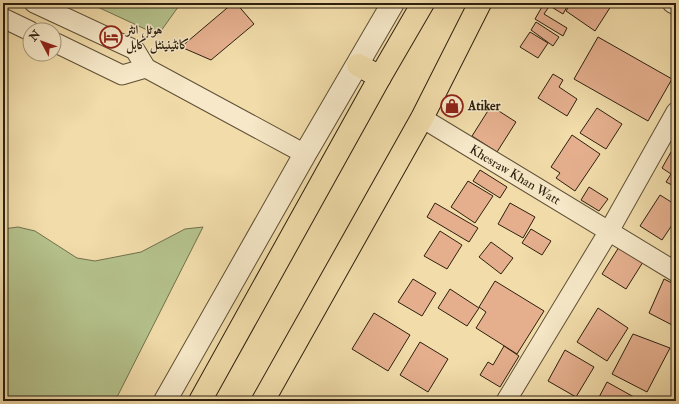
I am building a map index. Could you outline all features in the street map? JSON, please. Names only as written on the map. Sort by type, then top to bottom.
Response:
[{"type":"main road","points":[[200,401],[380,77],[424,3]]},
{"type":"main road","points":[[264,401],[422,118],[480,3]]},
{"type":"main road","points":[[358,65],[380,77]]},
{"type":"street","points":[[34,3],[135,50],[146,68],[305,154]]},
{"type":"street","points":[[165,401],[305,154],[393,3]]},
{"type":"street","points":[[672,3],[676,5]]},
{"type":"street","points":[[3,18],[22,27]]},
{"type":"street","points":[[62,46],[122,75],[146,68]]},
{"type":"street","points":[[506,401],[609,231],[676,112]]},
{"type":"street","name":"Khesraw Khan Watt","points":[[422,118],[609,231]]},
{"type":"street","points":[[609,231],[676,272]]},
{"type":"green space","points":[[89,3],[181,3],[158,35]]},
{"type":"green space","points":[[18,227],[35,231],[77,258],[95,261],[141,252],[185,229],[203,227],[115,401],[3,401],[3,229]]},
{"type":"building","points":[[233,3],[236,3],[254,24],[211,60],[181,47]]},
{"type":"building","points":[[545,3],[569,3],[563,14]]},
{"type":"building","points":[[571,3],[613,3],[595,31],[566,11]]},
{"type":"building","points":[[543,5],[548,8],[544,14],[567,28],[563,36],[535,19]]},
{"type":"building","points":[[536,22],[559,37],[553,46],[531,30]]},
{"type":"building","points":[[530,32],[548,43],[538,58],[520,47]]},
{"type":"building","points":[[598,37],[672,79],[648,121],[574,79]]},
{"type":"building","points":[[553,74],[563,80],[559,87],[577,99],[567,116],[538,98]]},
{"type":"building","points":[[491,106],[516,122],[497,152],[472,136]]},
{"type":"building","points":[[597,108],[622,124],[606,149],[580,133]]},
{"type":"building","points":[[572,135],[600,154],[575,191],[556,178],[560,173],[551,167]]},
{"type":"building","points":[[671,152],[676,155],[676,187],[666,182],[671,174],[662,168]]},
{"type":"building","points":[[480,170],[507,187],[500,198],[473,181]]},
{"type":"building","points":[[468,181],[493,196],[475,223],[451,207]]},
{"type":"building","points":[[589,187],[608,199],[599,211],[581,200]]},
{"type":"building","points":[[660,195],[676,205],[676,219],[662,240],[640,226]]},
{"type":"building","points":[[435,203],[478,228],[469,242],[427,217]]},
{"type":"building","points":[[510,203],[535,217],[523,238],[498,224]]},
{"type":"building","points":[[531,229],[551,241],[542,255],[522,243]]},
{"type":"building","points":[[440,231],[462,245],[447,269],[424,256]]},
{"type":"building","points":[[491,242],[513,258],[501,274],[479,257]]},
{"type":"building","points":[[619,247],[643,262],[626,289],[602,274]]},
{"type":"building","points":[[413,279],[436,293],[422,316],[398,302]]},
{"type":"building","points":[[664,279],[676,285],[676,327],[649,313]]},
{"type":"building","points":[[495,281],[544,311],[517,354],[476,328],[486,312],[479,307]]},
{"type":"building","points":[[450,289],[479,308],[467,326],[438,308]]},
{"type":"building","points":[[598,308],[628,328],[607,361],[577,342]]},
{"type":"building","points":[[374,313],[410,335],[388,371],[352,349]]},
{"type":"building","points":[[633,334],[670,348],[647,392],[612,374]]},
{"type":"building","points":[[420,342],[448,359],[428,392],[400,375]]},
{"type":"building","points":[[504,346],[519,356],[500,387],[480,375],[488,362],[493,365]]},
{"type":"building","points":[[565,350],[594,367],[576,397],[548,381]]},
{"type":"building","points":[[607,382],[641,401],[597,401]]},
{"type":"place","name":"ہوٹل انٹر کانٹینینٹل کابل","points":[[111,37]]},
{"type":"place","name":"Atiker","points":[[452,106]]}]
